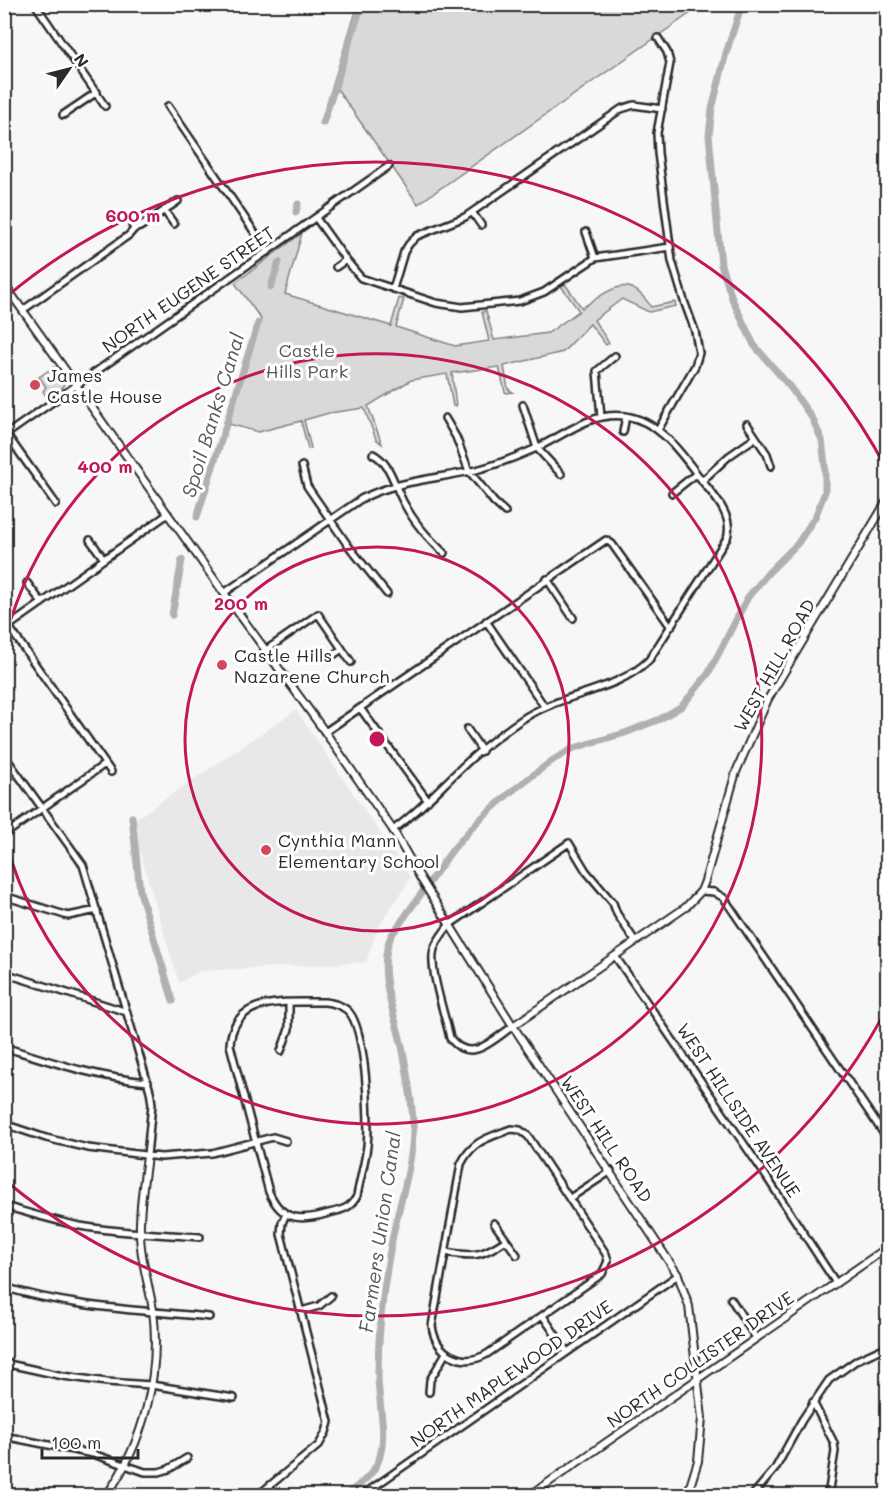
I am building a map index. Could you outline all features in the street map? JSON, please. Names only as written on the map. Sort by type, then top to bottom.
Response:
[{"type":"street","points":[[35,4],[105,106]]},
{"type":"street","points":[[887,4],[885,111],[888,159]]},
{"type":"street","points":[[658,38],[667,52],[670,63],[657,145],[670,247],[699,352],[695,366],[658,430]]},
{"type":"street","points":[[63,116],[97,92]]},
{"type":"street","points":[[393,289],[404,252],[413,240],[472,212],[621,109],[634,105],[662,108]]},
{"type":"street","points":[[168,106],[268,252]]},
{"type":"street","name":"NORTH EUGENE STREET","points":[[6,435],[389,166]]},
{"type":"street","points":[[23,310],[129,235],[133,227],[178,201]]},
{"type":"street","points":[[164,210],[174,224]]},
{"type":"street","points":[[472,212],[481,225]]},
{"type":"street","points":[[316,218],[361,278],[436,303],[462,307],[520,301],[544,292],[596,258],[670,247]]},
{"type":"street","points":[[586,232],[596,258]]},
{"type":"street","points":[[336,267],[346,260]]},
{"type":"street","name":"WEST HILL ROAD","points":[[4,284],[326,732],[393,830],[449,925],[513,1026],[678,1275],[689,1306],[702,1418],[698,1461],[687,1496]]},
{"type":"street","points":[[699,352],[707,353]]},
{"type":"street","points":[[601,417],[597,371],[615,356]]},
{"type":"street","points":[[523,405],[537,448],[561,474]]},
{"type":"street","points":[[623,432],[626,416]]},
{"type":"street","points":[[224,593],[362,499],[395,485],[500,463],[537,448],[580,424],[601,417],[626,416],[643,421],[658,430],[673,444],[702,481],[728,519],[729,532],[722,548],[649,660],[637,672],[626,678],[544,706],[521,720],[459,769],[412,816],[393,830]]},
{"type":"street","points":[[445,418],[456,437],[469,471],[505,512]]},
{"type":"street","points":[[747,424],[767,454],[771,466]]},
{"type":"street","points":[[6,435],[56,504]]},
{"type":"street","points":[[702,481],[729,456],[755,438]]},
{"type":"street","points":[[373,454],[382,459],[405,506],[418,526],[444,553]]},
{"type":"street","points":[[302,466],[307,486],[365,569],[387,594]]},
{"type":"street","points":[[672,493],[696,474]]},
{"type":"street","name":"WEST HILL ROAD","points":[[701,891],[736,772],[757,721],[780,675],[888,499]]},
{"type":"street","points":[[9,626],[168,514]]},
{"type":"street","points":[[90,540],[104,560]]},
{"type":"street","points":[[326,732],[606,540],[612,543],[670,627]]},
{"type":"street","points":[[547,579],[573,618]]},
{"type":"street","points":[[27,583],[42,603]]},
{"type":"street","points":[[266,650],[318,614],[351,662]]},
{"type":"street","points":[[4,620],[111,772]]},
{"type":"street","points":[[486,621],[544,706]]},
{"type":"street","points":[[329,658],[342,649]]},
{"type":"street","points":[[360,708],[428,801]]},
{"type":"street","points":[[467,729],[482,751]]},
{"type":"street","points":[[4,754],[82,865],[148,1082],[152,1104],[140,1233],[143,1263],[153,1311],[155,1356],[152,1385],[142,1425],[126,1464],[106,1496]]},
{"type":"street","points":[[4,835],[105,764]]},
{"type":"street","points":[[635,941],[612,903],[586,871],[569,843],[449,925],[438,940],[433,951],[432,964],[450,1038],[457,1048],[467,1052],[479,1049],[686,907],[701,891],[714,892],[724,898],[888,1140]]},
{"type":"street","points":[[4,896],[68,916],[97,910]]},
{"type":"street","name":"WEST HILLSIDE AVENUE","points":[[615,956],[766,1176],[836,1283]]},
{"type":"street","points":[[4,973],[127,1012]]},
{"type":"street","points":[[325,1002],[336,1004],[346,1009],[354,1018],[358,1029],[368,1095],[368,1144],[357,1196],[353,1203],[343,1210],[313,1218],[286,1214],[273,1201],[230,1045],[231,1034],[237,1022],[247,1011],[260,1005],[289,1004],[325,1002]]},
{"type":"street","points":[[281,1051],[289,1029],[289,1004]]},
{"type":"street","points":[[4,1047],[78,1071],[116,1079],[148,1082]]},
{"type":"street","points":[[4,1124],[46,1138],[88,1148],[161,1157],[212,1153],[273,1137],[286,1141]]},
{"type":"street","points":[[511,1129],[520,1130],[528,1136],[570,1198],[606,1254],[608,1261],[602,1274],[480,1358],[465,1361],[446,1353],[435,1341],[432,1326],[461,1164],[468,1151],[480,1142],[511,1129]]},
{"type":"street","points":[[570,1198],[611,1171]]},
{"type":"street","points":[[4,1206],[81,1226],[200,1237]]},
{"type":"street","points":[[257,1496],[319,1445],[329,1422],[281,1234],[286,1214]]},
{"type":"street","points":[[494,1223],[517,1255]]},
{"type":"street","points":[[445,1252],[477,1256],[490,1251],[506,1240]]},
{"type":"street","name":"NORTH COLLISTER DRIVE","points":[[529,1496],[888,1247]]},
{"type":"street","name":"NORTH MAPLEWOOD DRIVE","points":[[361,1496],[678,1275]]},
{"type":"street","points":[[4,1287],[63,1302],[209,1317]]},
{"type":"street","points":[[301,1311],[320,1306],[331,1296]]},
{"type":"street","points":[[731,1299],[756,1338]]},
{"type":"street","points":[[543,1316],[567,1352]]},
{"type":"street","points":[[752,1496],[775,1468],[813,1402],[829,1380],[842,1370],[888,1346]]},
{"type":"street","points":[[429,1392],[430,1380],[446,1353]]},
{"type":"street","points":[[4,1363],[63,1376],[152,1385],[234,1398]]},
{"type":"street","points":[[813,1402],[834,1443],[828,1496]]},
{"type":"street","points":[[4,1436],[93,1454],[145,1472],[170,1469],[187,1458]]},
{"type":"shaded area","name":"Cynthia Mann Elementary School","points":[[296,710],[411,878],[377,929],[366,962],[200,971],[179,983],[131,822]]},
{"type":"green space","points":[[358,5],[702,5],[418,204],[333,83]]},
{"type":"green space","name":"Castle Hills Park","points":[[302,233],[285,294],[391,326],[399,298],[404,299],[396,327],[455,346],[489,341],[482,312],[486,311],[494,340],[548,333],[579,311],[561,286],[565,284],[582,308],[618,287],[634,289],[651,307],[675,302],[676,306],[649,312],[622,299],[594,320],[609,343],[606,345],[590,324],[563,352],[504,366],[508,389],[513,392],[505,392],[499,367],[452,373],[456,406],[453,406],[447,374],[411,380],[368,406],[382,444],[376,439],[364,408],[329,413],[304,420],[311,448],[308,449],[301,421],[258,432],[229,424],[261,319],[235,283]]},
{"type":"green space","points":[[54,367],[64,383],[63,387],[47,398],[43,391],[46,387],[39,377]]},
{"type":"waterway","name":"Spoil Banks Canal","points":[[323,123],[362,4]]},
{"type":"waterway","name":"Farmers Union Canal","points":[[344,1496],[361,1484],[374,1469],[378,1463],[382,1446],[378,1385],[382,1304],[413,1137],[407,1075],[386,977],[385,963],[391,936],[453,849],[478,821],[512,791],[553,760],[574,748],[625,733],[660,719],[682,706],[708,674],[748,597],[798,543],[815,517],[825,492],[822,440],[812,418],[790,387],[754,345],[733,301],[721,265],[709,135],[712,109],[726,53],[742,4]]},
{"type":"waterway","name":"Spoil Banks Canal","points":[[296,212],[298,204]]},
{"type":"waterway","points":[[271,287],[279,262]]},
{"type":"waterway","name":"Spoil Banks Canal","points":[[197,517],[258,323]]},
{"type":"waterway","points":[[172,615],[182,560]]},
{"type":"waterway","name":"Spoil Banks Canal","points":[[132,817],[140,892],[173,1001]]},
{"type":"place","name":"James Castle House","points":[[35,385]]},
{"type":"place","name":"Castle Hills Nazarene Church","points":[[222,665]]},
{"type":"place","name":"Cynthia Mann Elementary School","points":[[266,850]]}]
